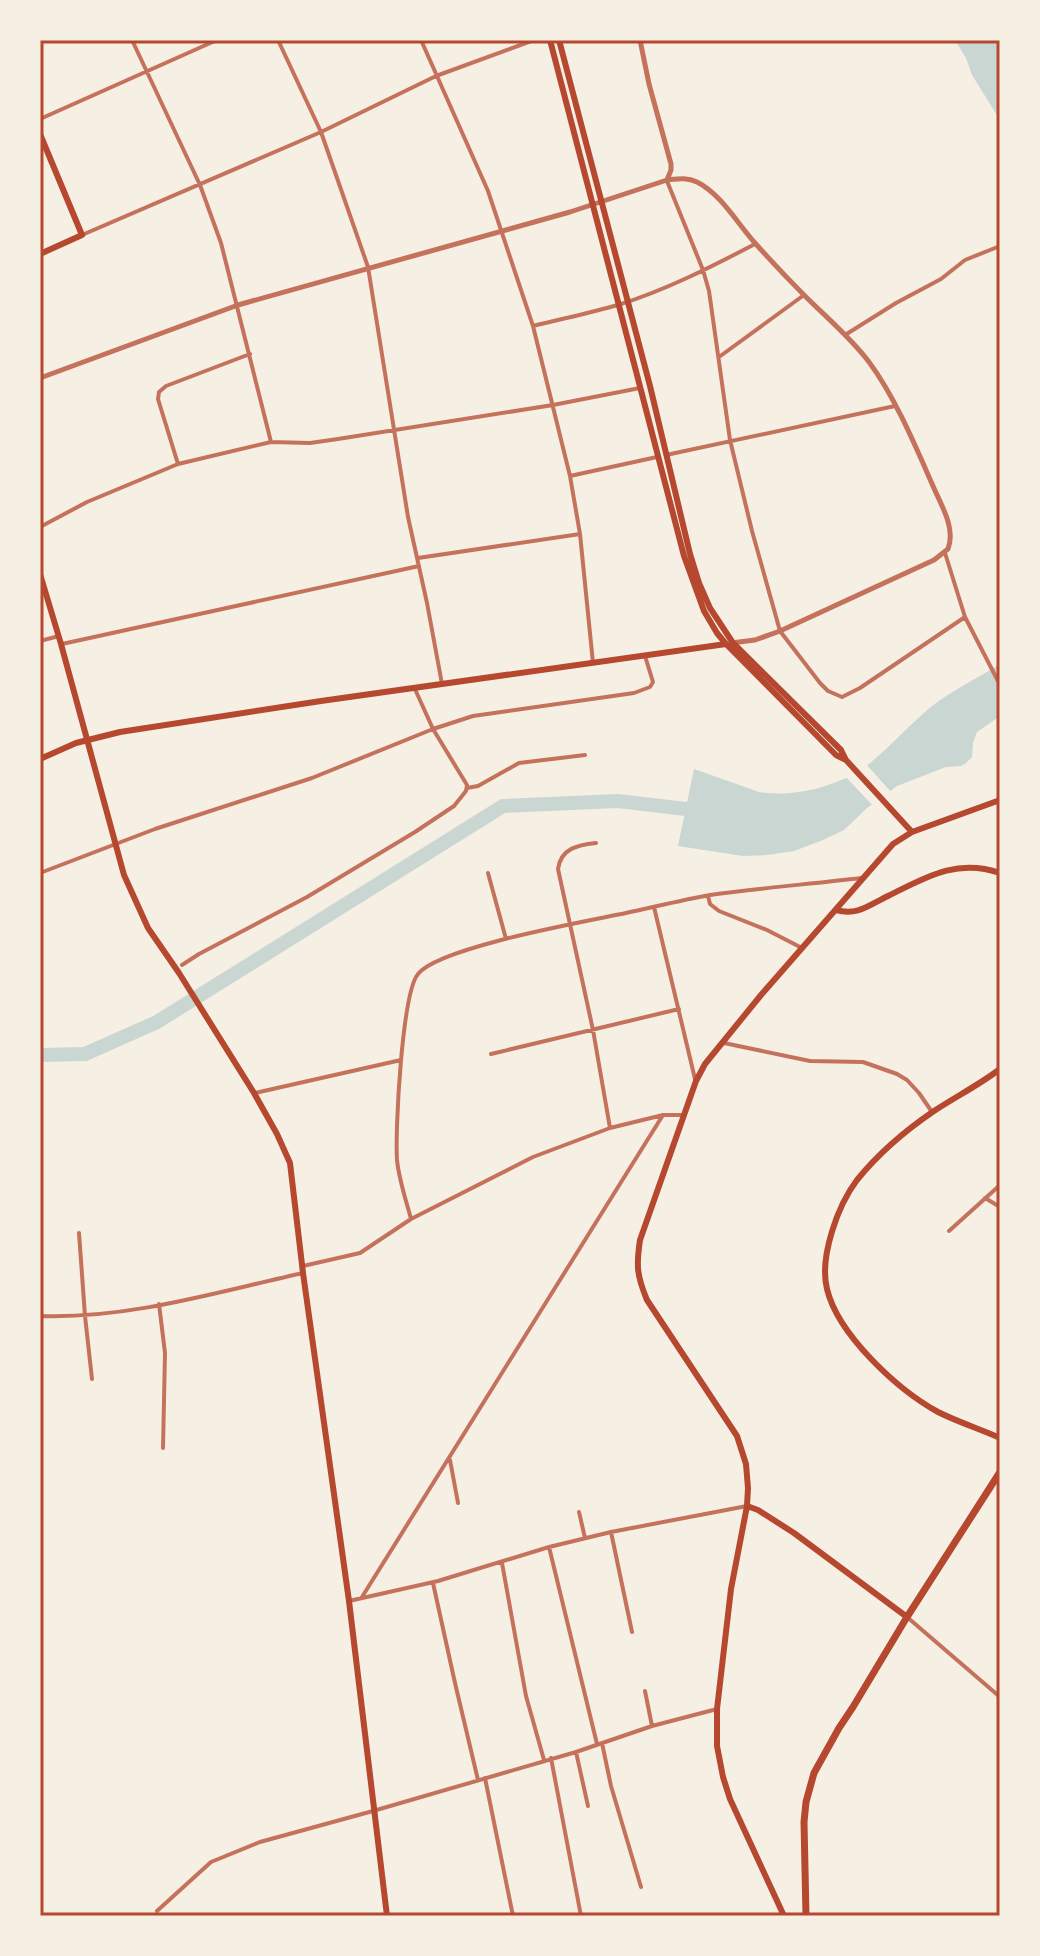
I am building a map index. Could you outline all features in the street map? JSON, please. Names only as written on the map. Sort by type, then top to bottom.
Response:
[{"type":"highway","points":[[806,1916],[803,1839],[806,1802],[814,1773],[907,1617],[1000,1472]]},
{"type":"main road","points":[[550,40],[640,388],[663,455]]},
{"type":"main road","points":[[559,40],[627,302],[684,556],[704,611],[729,643],[912,832]]},
{"type":"main road","points":[[40,134],[82,235],[40,254]]},
{"type":"main road","points":[[40,574],[124,875],[138,910],[148,928],[181,969],[254,1093],[290,1163],[349,1601],[387,1916]]},
{"type":"main road","points":[[40,759],[87,740],[120,732],[729,643]]},
{"type":"main road","points":[[784,1916],[727,1788],[717,1746],[717,1709],[731,1589],[747,1506],[746,1464],[737,1436],[647,1300],[638,1278],[640,1240],[696,1081],[722,1042],[893,844],[912,832],[1000,800]]},
{"type":"main road","points":[[836,910],[856,912],[949,869],[973,866],[1000,873]]},
{"type":"main road","points":[[1000,1069],[932,1112],[891,1145],[856,1181],[835,1223],[825,1265],[827,1291],[839,1315],[857,1344],[894,1382],[939,1413],[1000,1438]]},
{"type":"main road","points":[[747,1506],[794,1533],[907,1617]]},
{"type":"street","points":[[132,40],[200,185],[221,243],[271,442]]},
{"type":"street","points":[[40,119],[217,40]]},
{"type":"street","points":[[278,40],[321,132],[368,267],[408,517],[442,684]]},
{"type":"street","points":[[421,40],[488,191],[533,326],[570,476],[580,534],[593,663]]},
{"type":"street","points":[[82,235],[321,132],[436,76],[534,40]]},
{"type":"street","points":[[640,40],[671,164],[667,180],[703,270],[712,305],[730,440],[780,631],[820,683],[828,691],[842,697],[965,617]]},
{"type":"street","points":[[40,378],[238,305],[667,180],[694,180],[707,188],[755,244],[845,335],[877,374],[947,520],[951,534],[946,551],[965,617],[1000,685]]},
{"type":"street","points":[[533,326],[627,302],[679,282],[755,244]]},
{"type":"street","points":[[845,335],[941,279],[965,260],[1000,246]]},
{"type":"street","points":[[719,357],[804,295]]},
{"type":"street","points":[[178,464],[158,399],[159,392],[166,386],[250,354]]},
{"type":"street","points":[[40,527],[87,502],[178,464],[271,442],[310,443],[553,405],[640,388]]},
{"type":"street","points":[[570,476],[895,406]]},
{"type":"street","points":[[418,558],[580,534]]},
{"type":"street","points":[[729,643],[755,640],[780,631],[934,560],[946,551]]},
{"type":"street","points":[[40,641],[60,640],[419,566]]},
{"type":"street","points":[[40,873],[155,829],[312,778],[473,716],[616,697],[647,689],[653,682],[645,656]]},
{"type":"street","points":[[414,687],[433,729],[467,788]]},
{"type":"street","points":[[181,969],[199,954],[307,897],[415,832],[454,806],[467,788],[478,786],[519,763],[585,755]]},
{"type":"street","points":[[596,843],[569,850],[559,860],[558,869],[593,1030],[610,1128]]},
{"type":"street","points":[[488,873],[506,939]]},
{"type":"street","points":[[411,1219],[397,1160],[401,1060],[410,994],[416,975],[427,966],[506,939],[708,896],[862,878]]},
{"type":"street","points":[[708,896],[710,904],[719,911],[802,948]]},
{"type":"street","points":[[654,907],[696,1081]]},
{"type":"street","points":[[491,1054],[679,1009]]},
{"type":"street","points":[[722,1042],[810,1061],[863,1062],[907,1080],[932,1112]]},
{"type":"street","points":[[254,1093],[401,1060]]},
{"type":"street","points":[[362,1597],[663,1115]]},
{"type":"street","points":[[40,1316],[85,1316],[207,1295],[360,1253],[411,1219],[533,1157],[610,1128],[663,1115],[684,1115]]},
{"type":"street","points":[[949,1231],[1000,1185]]},
{"type":"street","points":[[985,1198],[1000,1207]]},
{"type":"street","points":[[79,1233],[92,1379]]},
{"type":"street","points":[[159,1304],[165,1353],[163,1448]]},
{"type":"street","points":[[449,1457],[458,1503]]},
{"type":"street","points":[[349,1601],[433,1582],[585,1538],[747,1506]]},
{"type":"street","points":[[579,1512],[585,1538]]},
{"type":"street","points":[[611,1532],[632,1632]]},
{"type":"street","points":[[549,1547],[611,1786],[641,1887]]},
{"type":"street","points":[[502,1562],[526,1696],[544,1760]]},
{"type":"street","points":[[433,1582],[478,1780]]},
{"type":"street","points":[[907,1617],[1000,1697]]},
{"type":"street","points":[[645,1691],[652,1726]]},
{"type":"street","points":[[157,1911],[201,1869],[260,1842],[717,1709]]},
{"type":"street","points":[[576,1752],[588,1806]]},
{"type":"street","points":[[551,1758],[581,1916]]},
{"type":"street","points":[[485,1778],[513,1916]]},
{"type":"shaded area","points":[[955,40],[1000,40],[1000,120],[972,75]]},
{"type":"shaded area","points":[[1000,664],[1000,716],[977,732],[972,757],[961,766],[946,767],[897,786],[844,830],[794,851],[743,856],[678,846],[694,769],[759,792],[802,792],[831,784],[858,772],[932,706]]},
{"type":"pier","points":[[864,762],[893,794],[874,807],[843,774]]},
{"type":"waterway","points":[[40,1055],[85,1054],[157,1022],[503,806],[618,801],[703,811]]}]
